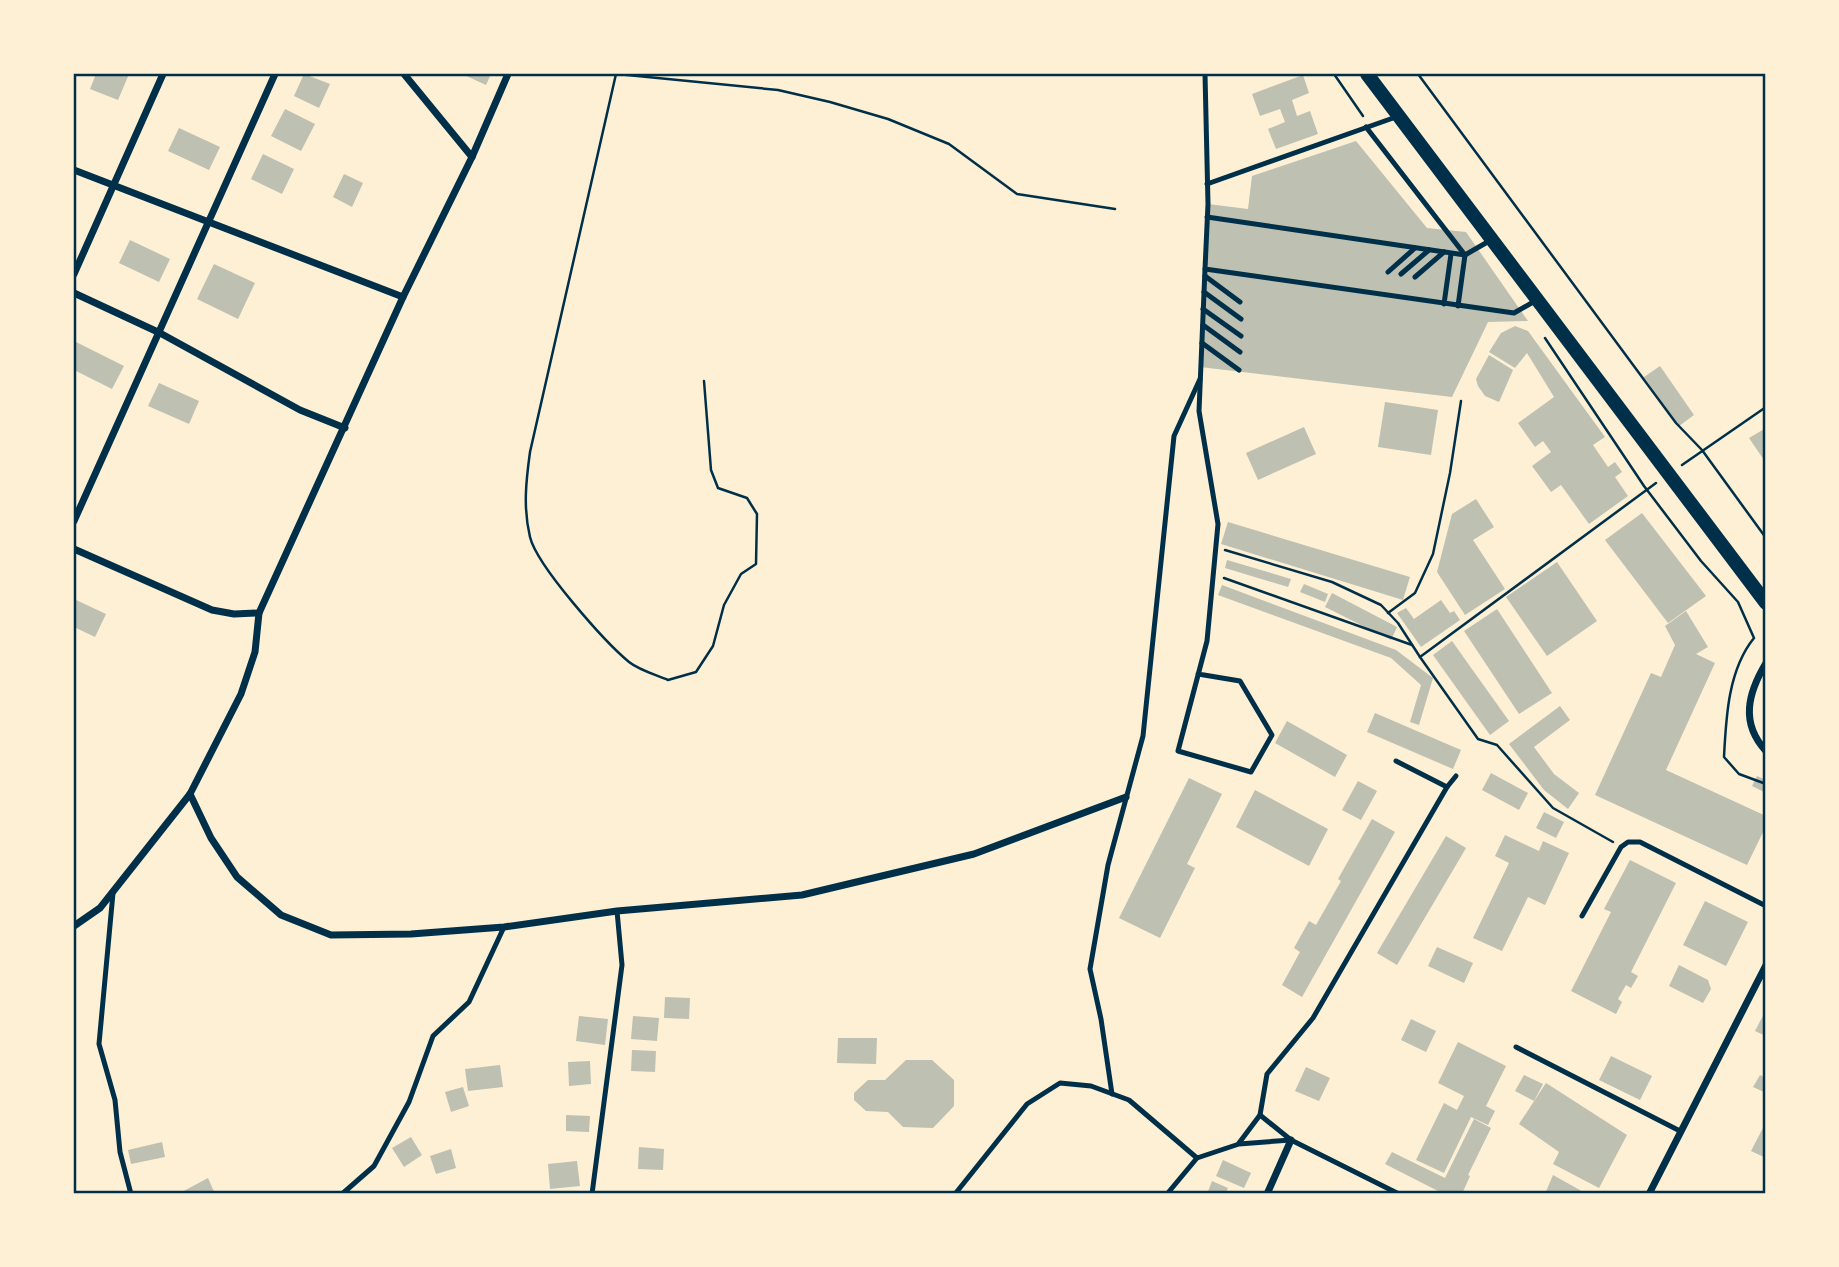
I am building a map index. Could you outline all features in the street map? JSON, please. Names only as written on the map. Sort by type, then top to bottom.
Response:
[{"type":"main road","points":[[1367,74],[1766,603]]},
{"type":"street","points":[[74,274],[163,74]]},
{"type":"street","points":[[74,521],[275,74]]},
{"type":"street","points":[[404,74],[472,157]]},
{"type":"street","points":[[74,926],[100,908],[190,794],[241,694],[255,652],[259,613],[403,297],[472,157],[508,74]]},
{"type":"street","points":[[74,170],[403,297]]},
{"type":"street","points":[[74,293],[160,333],[300,410],[345,428]]},
{"type":"street","points":[[74,549],[212,610],[234,614],[259,613]]},
{"type":"street","points":[[1766,663],[1754,687],[1749,711],[1749,725],[1766,751]]},
{"type":"street","points":[[190,794],[211,838],[237,877],[281,915],[331,935],[411,934],[505,927],[617,911],[802,895],[974,854],[1126,797]]},
{"type":"street","points":[[1649,1194],[1766,965]]},
{"type":"street","points":[[1267,1194],[1291,1140]]},
{"type":"lane","points":[[1198,674],[1240,681],[1272,735],[1251,772],[1178,751],[1198,674],[1207,641],[1218,524],[1199,411],[1208,184],[1205,74]]},
{"type":"lane","points":[[1208,184],[1398,116]]},
{"type":"lane","points":[[1368,127],[1465,255],[1458,306]]},
{"type":"lane","points":[[1207,217],[1451,254],[1465,255],[1492,240]]},
{"type":"lane","points":[[1388,272],[1415,248]]},
{"type":"lane","points":[[1401,274],[1429,250]]},
{"type":"lane","points":[[1415,277],[1444,252]]},
{"type":"lane","points":[[1444,304],[1451,254]]},
{"type":"lane","points":[[1205,273],[1240,302]]},
{"type":"lane","points":[[1205,273],[1514,313],[1537,300]]},
{"type":"lane","points":[[1204,292],[1241,319]]},
{"type":"lane","points":[[1203,309],[1241,336]]},
{"type":"lane","points":[[1203,325],[1240,352]]},
{"type":"lane","points":[[1202,343],[1239,370]]},
{"type":"lane","points":[[1112,1094],[1101,1019],[1090,969],[1108,865],[1143,736],[1174,436],[1200,379]]},
{"type":"lane","points":[[1396,761],[1447,786]]},
{"type":"lane","points":[[1239,1144],[1260,1115],[1267,1074],[1313,1018],[1447,786],[1456,776]]},
{"type":"lane","points":[[1582,916],[1621,847],[1628,842],[1640,842],[1766,906]]},
{"type":"lane","points":[[113,893],[99,1044],[115,1100],[120,1152],[131,1194]]},
{"type":"lane","points":[[592,1194],[622,965],[617,911]]},
{"type":"lane","points":[[342,1194],[374,1166],[409,1102],[433,1036],[469,1002],[505,927]]},
{"type":"lane","points":[[1516,1047],[1680,1131]]},
{"type":"lane","points":[[955,1194],[1027,1104],[1059,1083],[1091,1086],[1129,1100],[1197,1158]]},
{"type":"lane","points":[[1260,1115],[1291,1140],[1399,1194]]},
{"type":"lane","points":[[1167,1194],[1197,1158],[1239,1144],[1291,1140]]},
{"type":"path","points":[[704,381],[711,470],[718,488],[747,498],[757,514],[756,564],[741,574],[724,605],[713,646],[696,672],[668,680],[631,664],[592,625],[554,579],[530,539],[524,498],[530,452],[616,74],[778,90],[830,102],[888,119],[949,144],[1017,194],[1115,209]]},
{"type":"path","points":[[1334,74],[1368,127]]},
{"type":"path","points":[[1418,74],[1676,423],[1702,450],[1766,538]]},
{"type":"path","points":[[1539,330],[1644,486],[1701,561],[1738,602],[1754,638],[1742,652],[1726,716],[1724,757],[1739,774],[1766,784]]},
{"type":"path","points":[[1388,612],[1415,593],[1433,554],[1450,473],[1461,401]]},
{"type":"path","points":[[1420,657],[1588,533]]},
{"type":"path","points":[[1215,548],[1332,582],[1381,605],[1478,739],[1497,745],[1553,808],[1621,847]]},
{"type":"path","points":[[1213,574],[1412,645]]},
{"type":"building","points":[[96,74],[129,74],[118,100],[90,89]]},
{"type":"building","points":[[304,74],[330,84],[319,108],[294,96]]},
{"type":"building","points":[[462,74],[491,74],[486,85]]},
{"type":"building","points":[[1303,75],[1309,93],[1292,100],[1297,116],[1310,111],[1318,134],[1276,149],[1268,129],[1285,122],[1280,109],[1260,116],[1252,94]]},
{"type":"building","points":[[285,109],[315,124],[301,151],[271,136]]},
{"type":"building","points":[[179,128],[220,147],[209,170],[168,151]]},
{"type":"building","points":[[1356,141],[1427,228],[1466,232],[1528,321],[1488,322],[1452,397],[1200,367],[1208,204],[1248,209],[1252,176]]},
{"type":"building","points":[[263,154],[294,169],[282,194],[251,179]]},
{"type":"building","points":[[344,174],[363,183],[352,207],[333,197]]},
{"type":"building","points":[[130,240],[170,259],[159,282],[119,263]]},
{"type":"building","points":[[214,264],[255,283],[238,319],[197,299]]},
{"type":"building","points":[[1515,326],[1528,331],[1605,437],[1593,445],[1608,467],[1615,462],[1622,472],[1615,477],[1628,496],[1589,524],[1561,485],[1551,492],[1532,466],[1551,452],[1543,441],[1535,447],[1518,423],[1554,397],[1527,353],[1515,368],[1489,352],[1501,333]]},
{"type":"building","points":[[74,341],[124,366],[112,389],[74,370]]},
{"type":"building","points":[[1489,355],[1513,370],[1499,402],[1485,396],[1476,379]]},
{"type":"building","points":[[1660,366],[1694,415],[1679,426],[1644,377]]},
{"type":"building","points":[[159,383],[199,401],[189,424],[148,406]]},
{"type":"building","points":[[1385,402],[1438,410],[1431,455],[1378,447]]},
{"type":"building","points":[[1304,427],[1316,454],[1258,480],[1246,453]]},
{"type":"building","points":[[1766,428],[1766,463],[1749,438]]},
{"type":"building","points":[[1476,499],[1494,527],[1473,540],[1505,589],[1465,615],[1437,572],[1452,514]]},
{"type":"building","points":[[1642,513],[1706,596],[1668,623],[1605,540]]},
{"type":"building","points":[[1228,522],[1410,577],[1403,600],[1221,544]]},
{"type":"building","points":[[1227,560],[1291,579],[1288,587],[1225,568]]},
{"type":"building","points":[[1557,562],[1597,621],[1547,656],[1506,597]]},
{"type":"building","points":[[1304,584],[1328,594],[1325,602],[1300,592]]},
{"type":"building","points":[[1222,585],[1396,650],[1433,678],[1419,725],[1410,722],[1421,685],[1391,658],[1218,595]]},
{"type":"building","points":[[1332,593],[1397,627],[1391,640],[1325,607]]},
{"type":"building","points":[[74,599],[106,614],[95,637],[74,627]]},
{"type":"building","points":[[1441,600],[1450,613],[1454,611],[1460,620],[1421,647],[1397,613],[1406,608],[1414,619]]},
{"type":"building","points":[[1497,609],[1552,693],[1519,714],[1464,631]]},
{"type":"building","points":[[1686,611],[1708,647],[1696,654],[1715,663],[1666,770],[1766,816],[1766,826],[1747,865],[1595,795],[1651,673],[1661,677],[1675,645],[1665,626]]},
{"type":"building","points":[[1452,641],[1509,721],[1490,735],[1433,655]]},
{"type":"building","points":[[1560,706],[1570,720],[1534,747],[1554,774],[1579,793],[1568,809],[1544,790],[1509,744]]},
{"type":"building","points":[[1375,713],[1461,750],[1453,769],[1367,732]]},
{"type":"building","points":[[1287,721],[1347,755],[1335,777],[1275,743]]},
{"type":"building","points":[[1491,773],[1528,793],[1519,810],[1482,790]]},
{"type":"building","points":[[1757,776],[1766,780],[1766,793],[1752,786]]},
{"type":"building","points":[[1189,778],[1222,794],[1187,864],[1195,868],[1160,938],[1119,918]]},
{"type":"building","points":[[1358,781],[1377,791],[1361,820],[1342,810]]},
{"type":"building","points":[[1255,790],[1328,829],[1309,866],[1236,827]]},
{"type":"building","points":[[1544,812],[1564,822],[1556,838],[1536,828]]},
{"type":"building","points":[[1372,819],[1395,832],[1302,997],[1282,985],[1300,952],[1294,948],[1309,921],[1316,925]]},
{"type":"building","points":[[1505,835],[1539,851],[1543,841],[1569,853],[1545,905],[1528,897],[1502,951],[1473,938],[1509,863],[1495,856]]},
{"type":"building","points":[[1446,836],[1466,848],[1397,965],[1377,953]]},
{"type":"building","points":[[1630,860],[1676,883],[1631,972],[1638,976],[1631,988],[1626,985],[1618,999],[1622,1002],[1616,1014],[1571,991],[1611,912],[1604,909]]},
{"type":"building","points":[[1705,901],[1748,922],[1726,966],[1683,945]]},
{"type":"building","points":[[1437,947],[1473,963],[1464,983],[1428,966]]},
{"type":"building","points":[[1679,965],[1708,980],[1711,989],[1703,1003],[1669,986]]},
{"type":"building","points":[[665,997],[690,998],[689,1019],[664,1018]]},
{"type":"building","points":[[1766,1010],[1766,1036],[1755,1031]]},
{"type":"building","points":[[579,1016],[608,1019],[605,1045],[576,1041]]},
{"type":"building","points":[[633,1016],[659,1018],[657,1041],[631,1039]]},
{"type":"building","points":[[1411,1019],[1436,1031],[1426,1052],[1401,1040]]},
{"type":"building","points":[[838,1038],[877,1038],[876,1064],[837,1063]]},
{"type":"building","points":[[1458,1042],[1506,1066],[1486,1106],[1495,1111],[1488,1125],[1471,1117],[1444,1173],[1416,1160],[1444,1103],[1457,1110],[1464,1096],[1438,1083]]},
{"type":"building","points":[[632,1050],[656,1051],[655,1072],[631,1071]]},
{"type":"building","points":[[1611,1056],[1652,1076],[1640,1100],[1599,1080]]},
{"type":"building","points":[[906,1060],[932,1060],[954,1080],[954,1106],[933,1128],[903,1127],[888,1112],[866,1111],[854,1100],[854,1093],[868,1080],[885,1080]]},
{"type":"building","points":[[590,1061],[591,1084],[569,1086],[568,1062]]},
{"type":"building","points":[[500,1065],[503,1087],[468,1091],[465,1069]]},
{"type":"building","points":[[1306,1067],[1330,1078],[1319,1101],[1295,1091]]},
{"type":"building","points":[[1524,1075],[1543,1084],[1534,1101],[1515,1091]]},
{"type":"building","points":[[1760,1075],[1766,1078],[1766,1093],[1753,1087]]},
{"type":"building","points":[[1546,1083],[1627,1135],[1599,1188],[1553,1164],[1559,1152],[1519,1124]]},
{"type":"building","points":[[463,1087],[469,1106],[451,1112],[445,1092]]},
{"type":"building","points":[[566,1115],[590,1116],[589,1132],[566,1131]]},
{"type":"building","points":[[1474,1119],[1491,1128],[1468,1175],[1470,1176],[1462,1194],[1440,1194],[1385,1164],[1392,1152],[1445,1178]]},
{"type":"building","points":[[1766,1122],[1766,1158],[1751,1151]]},
{"type":"building","points":[[411,1137],[422,1155],[404,1167],[392,1148]]},
{"type":"building","points":[[162,1142],[165,1157],[131,1164],[128,1150]]},
{"type":"building","points":[[639,1147],[664,1149],[663,1170],[638,1169]]},
{"type":"building","points":[[451,1149],[456,1168],[436,1174],[430,1156]]},
{"type":"building","points":[[1223,1160],[1251,1173],[1244,1188],[1216,1176]]},
{"type":"building","points":[[577,1161],[580,1186],[550,1189],[548,1164]]},
{"type":"building","points":[[1553,1175],[1587,1194],[1545,1194]]},
{"type":"building","points":[[208,1178],[215,1194],[178,1194]]},
{"type":"building","points":[[1212,1181],[1228,1188],[1225,1194],[1207,1194]]}]
